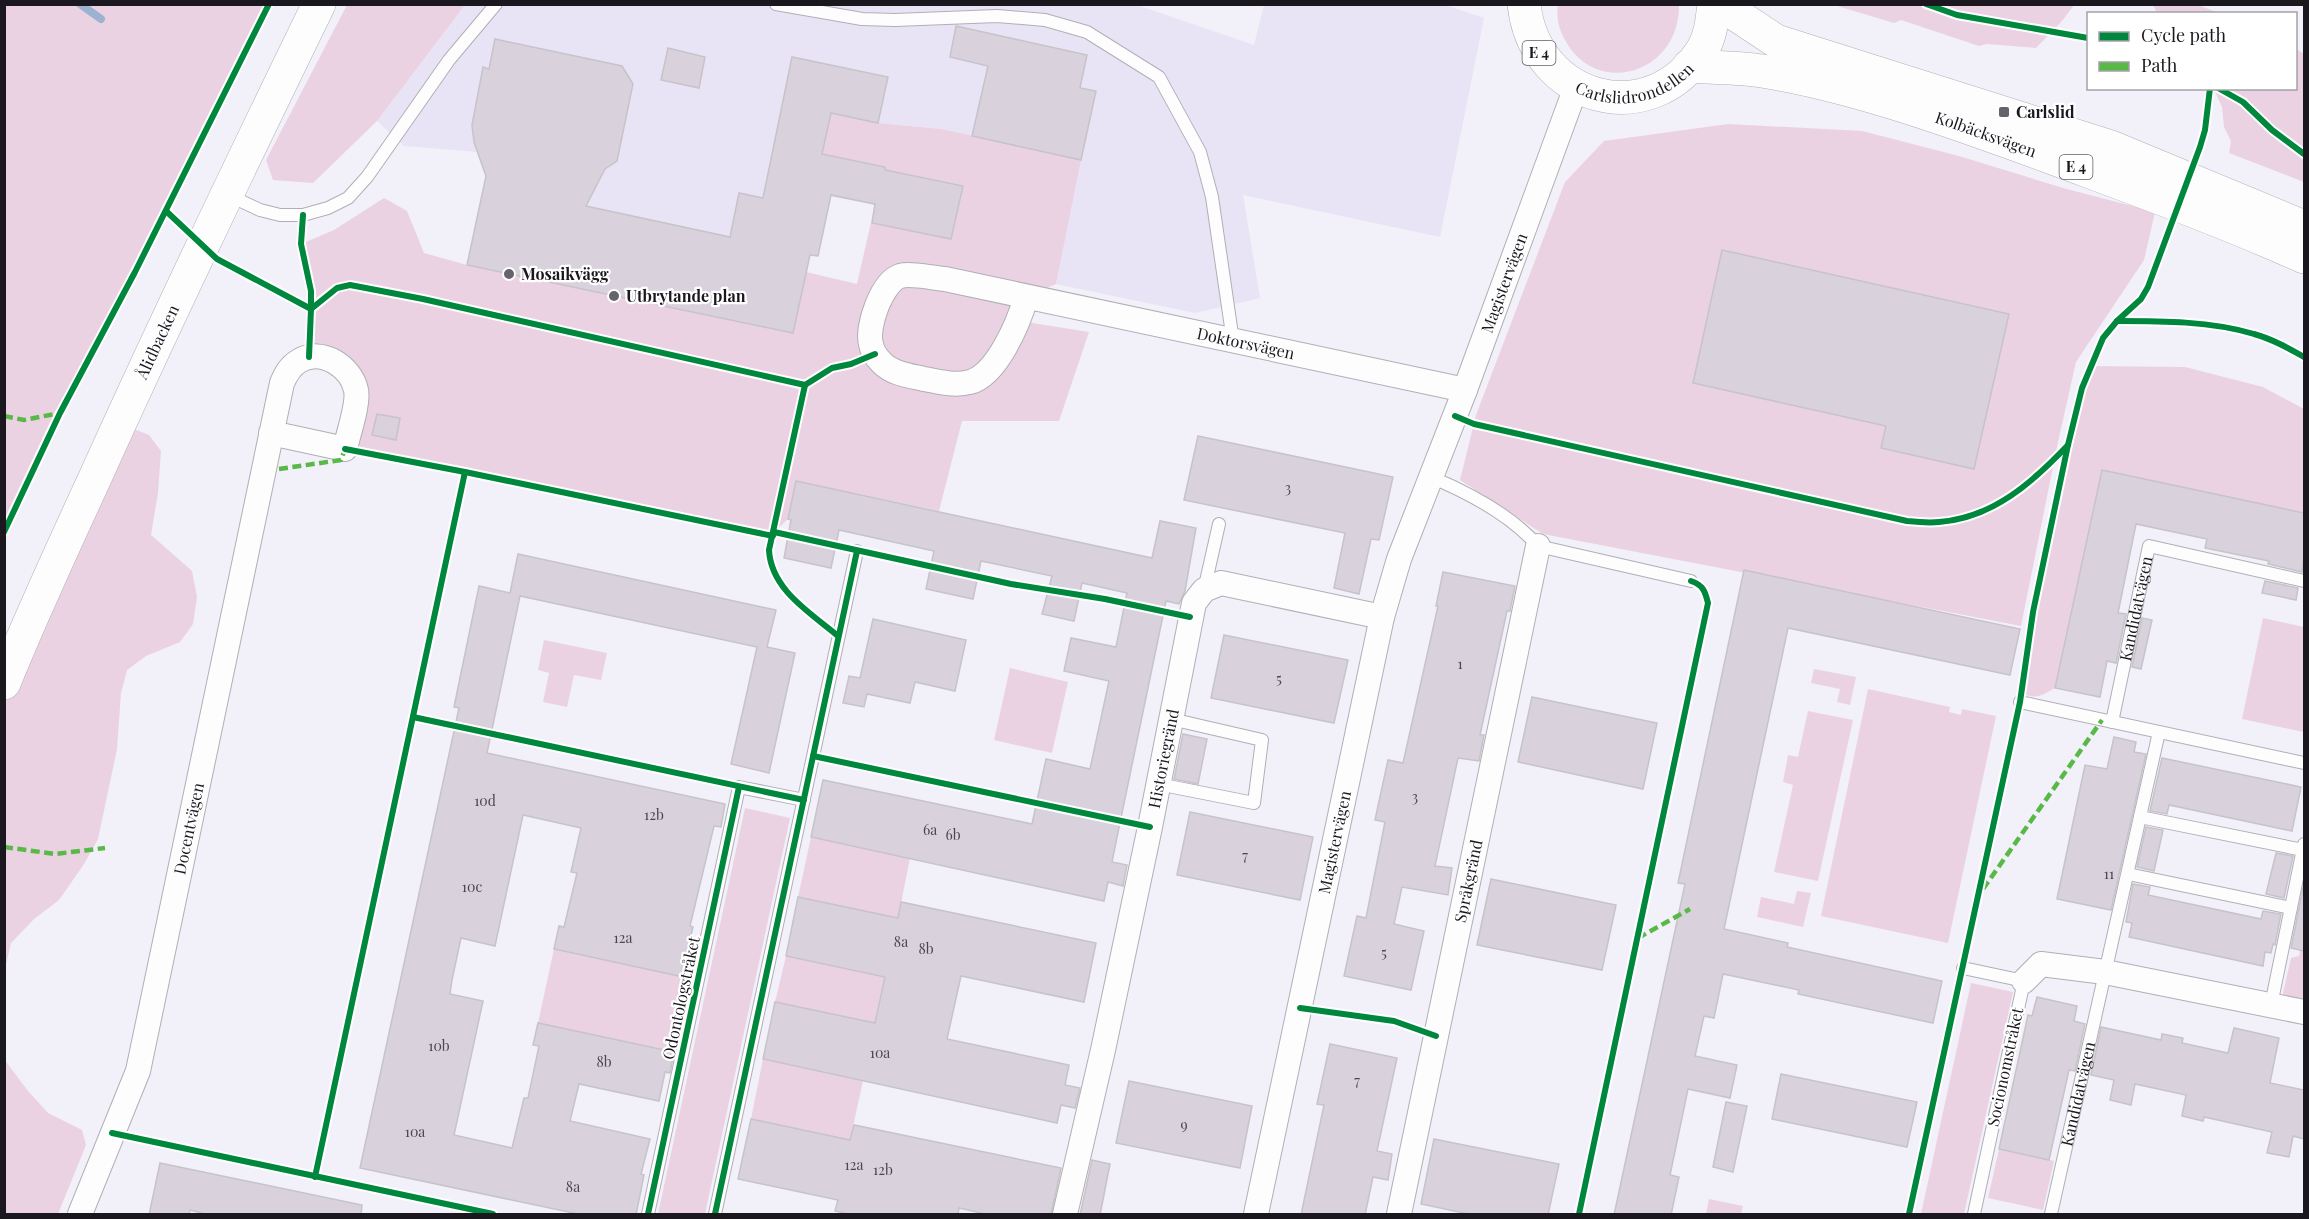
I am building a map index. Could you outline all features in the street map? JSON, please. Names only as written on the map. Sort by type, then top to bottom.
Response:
[{"type":"main road","name":"Ålidbacken","points":[[4,683],[119,423],[226,194],[319,4]]},
{"type":"main road","name":"Carlslidrondellen","points":[[1524,4],[1525,19],[1535,46],[1550,68],[1576,87],[1597,95],[1623,98],[1650,93],[1672,82],[1689,66],[1703,48],[1710,32],[1714,4]]},
{"type":"main road","name":"Kolbäcksvägen","points":[[1720,4],[1776,41],[2111,147],[2304,226]]},
{"type":"main road","name":"Kolbäcksvägen","points":[[1689,66],[1761,71],[1842,89],[1969,128],[2186,208],[2304,257]]},
{"type":"street","name":"Magistervägen","points":[[1256,1215],[1382,617],[1399,560],[1465,390],[1576,87]]},
{"type":"street","name":"Doktorsvägen","points":[[1026,297],[1019,321],[992,365],[981,377],[970,382],[940,382],[898,373],[883,365],[870,342],[880,295],[887,284],[900,276],[945,279],[1465,390]]},
{"type":"street","name":"Docentvägen","points":[[80,1215],[138,1071],[271,433]]},
{"type":"street","name":"Språkgränd","points":[[1399,1215],[1538,546]]},
{"type":"street","points":[[1204,590],[1221,583],[1382,617]]},
{"type":"street","name":"Historiegränd","points":[[1065,1215],[1103,1050],[1194,603],[1204,590]]},
{"type":"street","points":[[2024,981],[2041,964],[2105,972],[2304,1012]]},
{"type":"lane","points":[[226,194],[260,210],[280,214],[303,214],[328,208],[348,198],[367,177],[449,60],[496,4]]},
{"type":"lane","points":[[776,4],[862,19],[997,16],[1045,20],[1087,33],[1159,77],[1200,152],[1212,197],[1233,340]]},
{"type":"lane","points":[[1431,477],[1452,486],[1495,511],[1528,534],[1538,546],[1691,581]]},
{"type":"lane","points":[[1204,590],[1219,524]]},
{"type":"lane","name":"Kandidatvägen","points":[[2112,722],[2149,546],[2304,581]]},
{"type":"lane","points":[[715,1215],[856,551]]},
{"type":"lane","points":[[2020,702],[2304,763]]},
{"type":"lane","points":[[1158,784],[1254,803],[1262,740],[1171,719]]},
{"type":"lane","name":"Kandidatvägen","points":[[2051,1215],[2159,732]]},
{"type":"lane","name":"Odontologstråket","points":[[648,1215],[739,787],[804,800]]},
{"type":"lane","points":[[2140,817],[2304,847],[2271,1005]]},
{"type":"lane","points":[[2128,874],[2291,908]]},
{"type":"lane","points":[[1963,968],[2024,981]]},
{"type":"lane","name":"Socionomstråket","points":[[1974,1215],[2024,981]]},
{"type":"shaded area","points":[[5,4],[269,5],[135,272],[60,413],[5,532]]},
{"type":"shaded area","points":[[1134,4],[1254,45],[1264,5],[1445,5],[1484,18],[1440,237],[1243,195],[1260,298],[1195,313],[1056,284],[1080,160],[942,129],[878,123],[831,113],[835,176],[818,256],[810,255],[793,333],[467,265],[486,176],[477,152],[404,146],[377,121],[465,5]]},
{"type":"shaded area","points":[[1558,4],[1679,5],[1676,28],[1666,47],[1652,62],[1634,70],[1615,73],[1596,69],[1579,58],[1561,32]]},
{"type":"shaded area","points":[[347,5],[465,5],[377,121],[313,183],[273,180],[266,160]]},
{"type":"shaded area","points":[[1834,5],[2074,5],[2036,48],[1987,44],[1979,46],[1901,20],[1894,23]]},
{"type":"shaded area","points":[[2153,5],[2198,5],[2216,12],[2156,12]]},
{"type":"shaded area","points":[[2297,50],[2304,54],[2304,182],[2229,153],[2231,141],[2224,127],[2222,107],[2214,90],[2297,90]]},
{"type":"shaded area","points":[[831,113],[878,123],[942,129],[1081,160],[1056,284],[1026,297],[1020,321],[1089,332],[1059,421],[962,421],[939,511],[797,481],[788,519],[774,532],[773,536],[345,449],[353,381],[309,357],[311,291],[301,244],[334,230],[384,198],[407,211],[424,253],[467,265],[793,333],[806,272],[857,284],[875,205],[830,196],[819,172]]},
{"type":"shaded area","points":[[1728,124],[1862,131],[2155,212],[2144,260],[2076,362],[2021,626],[1543,534],[1460,480],[1476,415],[1565,182],[1604,141]]},
{"type":"shaded area","points":[[2090,366],[2185,367],[2263,387],[2304,409],[2304,513],[2102,470],[2055,688],[2041,695],[2030,696],[2026,695],[2025,653],[2068,445]]},
{"type":"shaded area","points":[[119,423],[149,435],[161,451],[158,493],[151,535],[192,571],[197,597],[193,624],[180,642],[146,656],[127,670],[121,693],[117,749],[98,839],[59,900],[34,919],[11,943],[5,969],[5,683]]},
{"type":"shaded area","points":[[2263,618],[2304,627],[2304,732],[2242,719]]},
{"type":"shaded area","points":[[544,640],[607,653],[601,680],[574,675],[567,707],[543,702],[549,673],[538,670]]},
{"type":"shaded area","points":[[1010,668],[1068,682],[1052,753],[994,740]]},
{"type":"shaded area","points":[[1814,669],[1856,677],[1850,705],[1837,702],[1840,689],[1811,683]]},
{"type":"shaded area","points":[[1868,689],[1950,707],[1949,712],[1961,715],[1962,709],[1996,716],[1948,943],[1821,916]]},
{"type":"shaded area","points":[[1808,711],[1853,720],[1818,881],[1774,872],[1793,785],[1783,782],[1788,755],[1798,757]]},
{"type":"shaded area","points":[[745,808],[790,818],[705,1214],[658,1214]]},
{"type":"shaded area","points":[[811,837],[910,858],[898,918],[798,897]]},
{"type":"shaded area","points":[[1797,891],[1811,893],[1803,927],[1757,917],[1761,897],[1794,904]]},
{"type":"shaded area","points":[[2304,932],[2304,1006],[2281,1002],[2291,958],[2299,956]]},
{"type":"shaded area","points":[[554,949],[688,978],[675,1052],[538,1023]]},
{"type":"shaded area","points":[[786,956],[885,977],[875,1023],[775,1002]]},
{"type":"shaded area","points":[[1971,983],[2013,992],[1964,1214],[1921,1214]]},
{"type":"shaded area","points":[[4,1059],[48,1113],[82,1130],[86,1145],[58,1214],[5,1214]]},
{"type":"shaded area","points":[[763,1059],[863,1081],[850,1140],[751,1119]]},
{"type":"shaded area","points":[[1999,1149],[2054,1161],[2043,1210],[1988,1198]]},
{"type":"shaded area","points":[[1709,1199],[1743,1206],[1741,1214],[1706,1214]]},
{"type":"building","points":[[956,26],[1087,55],[1080,88],[1096,91],[1081,160],[972,136],[988,66],[950,57]]},
{"type":"building","points":[[495,39],[622,66],[633,84],[617,161],[605,169],[586,206],[730,237],[739,193],[763,198],[792,57],[888,77],[878,123],[831,113],[822,154],[963,186],[951,239],[872,223],[875,204],[831,195],[818,256],[810,255],[793,333],[467,265],[486,176],[474,142],[472,125],[483,67],[489,69]]},
{"type":"building","points":[[668,48],[705,57],[699,88],[661,80]]},
{"type":"building","points":[[1722,250],[2009,314],[1974,469],[1881,448],[1886,426],[1693,383]]},
{"type":"building","points":[[377,414],[400,418],[396,440],[372,435]]},
{"type":"building","points":[[1198,436],[1393,477],[1379,540],[1371,539],[1359,594],[1334,588],[1345,533],[1184,500]]},
{"type":"building","points":[[2102,470],[2304,513],[2304,558],[2302,572],[2268,564],[2269,561],[2205,548],[2207,539],[2136,524],[2118,613],[2126,614],[2116,663],[2107,661],[2100,697],[2055,688]]},
{"type":"building","points":[[796,481],[1152,558],[1160,521],[1196,528],[1185,591],[1179,604],[1166,601],[1116,842],[1112,862],[1127,865],[1123,886],[1108,882],[1104,901],[811,837],[823,780],[1032,824],[1046,759],[1090,769],[1109,681],[1064,671],[1071,638],[1116,647],[1127,593],[1082,583],[1074,621],[1042,614],[1052,576],[981,561],[973,599],[926,589],[934,551],[839,530],[831,568],[784,558],[791,520],[788,519]]},
{"type":"building","points":[[518,554],[776,610],[767,647],[795,653],[769,773],[731,764],[757,647],[520,596],[487,753],[725,804],[721,827],[714,826],[690,926],[693,927],[686,956],[692,957],[688,978],[554,949],[559,926],[564,927],[577,873],[571,872],[581,828],[523,815],[495,946],[461,938],[450,994],[483,1001],[454,1135],[512,1148],[524,1098],[528,1098],[539,1046],[533,1045],[538,1023],[674,1052],[670,1073],[665,1072],[659,1101],[579,1084],[570,1121],[650,1139],[641,1174],[644,1175],[636,1215],[583,1215],[360,1168],[459,708],[454,707],[479,586],[510,593]]},
{"type":"building","points":[[1744,570],[2020,629],[2010,675],[1788,628],[1724,929],[1788,943],[1787,947],[1942,981],[1933,1023],[1798,994],[1799,990],[1723,974],[1714,1018],[1704,1016],[1695,1056],[1737,1065],[1730,1098],[1688,1089],[1670,1175],[1679,1177],[1671,1215],[1614,1215],[1685,884],[1678,883]]},
{"type":"building","points":[[1443,572],[1515,586],[1510,611],[1507,611],[1480,735],[1484,735],[1479,761],[1458,758],[1435,866],[1452,868],[1448,895],[1402,887],[1394,924],[1424,931],[1411,990],[1344,976],[1357,916],[1366,918],[1385,822],[1375,820],[1388,760],[1403,763],[1438,606],[1436,606]]},
{"type":"building","points":[[2265,581],[2298,588],[2296,600],[2262,593]]},
{"type":"building","points":[[2142,618],[2152,620],[2141,669],[2132,667]]},
{"type":"building","points":[[873,619],[966,640],[955,691],[915,682],[910,703],[867,694],[864,707],[843,703],[849,676],[860,678]]},
{"type":"building","points":[[1224,635],[1348,660],[1334,723],[1211,698]]},
{"type":"building","points":[[1532,697],[1657,723],[1643,789],[1518,762]]},
{"type":"building","points":[[1183,734],[1207,739],[1198,784],[1174,779]]},
{"type":"building","points":[[2114,737],[2136,742],[2134,752],[2146,754],[2111,910],[2057,899],[2085,765],[2107,769]]},
{"type":"building","points":[[2162,758],[2301,787],[2292,831],[2169,805],[2167,814],[2150,811]]},
{"type":"building","points":[[1190,812],[1313,837],[1300,900],[1177,875]]},
{"type":"building","points":[[2146,827],[2163,830],[2154,871],[2137,867]]},
{"type":"building","points":[[2276,853],[2293,856],[2284,898],[2266,894]]},
{"type":"building","points":[[1491,879],[1616,905],[1602,970],[1477,945]]},
{"type":"building","points":[[2304,883],[2304,951],[2291,948]]},
{"type":"building","points":[[2133,884],[2150,887],[2148,895],[2261,919],[2263,911],[2281,914],[2275,945],[2273,944],[2271,953],[2265,952],[2263,966],[2129,937],[2132,923],[2126,922]]},
{"type":"building","points":[[798,897],[898,918],[901,902],[1096,943],[1084,1002],[961,976],[947,1039],[1069,1065],[1065,1085],[1080,1088],[1075,1108],[1061,1105],[1057,1123],[763,1059],[775,1002],[875,1023],[885,977],[786,956]]},
{"type":"building","points":[[2037,997],[2077,1006],[2074,1021],[2085,1024],[2075,1071],[2069,1070],[2049,1160],[1999,1149],[2028,1015],[2032,1016]]},
{"type":"building","points":[[2101,1027],[2161,1040],[2162,1034],[2183,1038],[2182,1043],[2228,1053],[2234,1028],[2279,1038],[2270,1083],[2304,1090],[2304,1139],[2293,1136],[2289,1157],[2267,1153],[2272,1132],[2204,1117],[2203,1121],[2182,1116],[2186,1095],[2135,1084],[2131,1105],[2110,1100],[2114,1080],[2091,1075]]},
{"type":"building","points":[[1330,1044],[1397,1058],[1377,1151],[1392,1154],[1388,1180],[1373,1177],[1365,1215],[1301,1215],[1324,1105],[1317,1104]]},
{"type":"building","points":[[1781,1074],[1917,1102],[1907,1147],[1772,1119]]},
{"type":"building","points":[[1129,1081],[1252,1106],[1240,1168],[1116,1143]]},
{"type":"building","points":[[1726,1102],[1747,1106],[1733,1172],[1713,1167]]},
{"type":"building","points":[[751,1119],[850,1140],[854,1125],[1061,1168],[1051,1215],[990,1215],[959,1208],[958,1215],[852,1215],[835,1211],[838,1200],[738,1179]]},
{"type":"building","points":[[1434,1139],[1559,1164],[1548,1215],[1473,1215],[1421,1204]]},
{"type":"building","points":[[1092,1160],[1110,1164],[1100,1215],[1080,1215]]},
{"type":"building","points":[[160,1163],[362,1205],[361,1215],[209,1215],[190,1210],[189,1215],[149,1215]]},
{"type":"waterway","points":[[80,4],[101,19]]},
{"type":"marked path","points":[[4,416],[24,420],[60,413]]},
{"type":"marked path","points":[[279,469],[341,460],[345,449]]},
{"type":"marked path","points":[[1983,889],[2102,720]]},
{"type":"marked path","points":[[4,847],[55,854],[105,848]]},
{"type":"marked path","points":[[1638,938],[1690,909]]},
{"type":"cycle path","points":[[4,532],[60,413],[135,272],[269,4]]},
{"type":"cycle path","points":[[1926,4],[1957,15],[2087,38]]},
{"type":"cycle path","points":[[1909,1214],[2020,702],[2033,612],[2082,388],[2103,338],[2117,321],[2141,299],[2148,287],[2200,147],[2205,130],[2210,90]]},
{"type":"cycle path","points":[[2222,90],[2243,102],[2272,130],[2304,154]]},
{"type":"cycle path","points":[[166,211],[217,259],[311,309],[309,357]]},
{"type":"cycle path","points":[[303,215],[301,244],[311,291],[311,309]]},
{"type":"cycle path","points":[[311,309],[337,288],[350,285],[423,299],[805,385],[832,368],[851,364],[875,354]]},
{"type":"cycle path","points":[[2117,321],[2221,326],[2267,338],[2304,357]]},
{"type":"cycle path","points":[[805,385],[769,550],[771,564],[785,589],[838,636]]},
{"type":"cycle path","points":[[1455,416],[1474,424],[1907,521],[1923,522],[1959,519],[1994,506],[2026,485],[2068,445]]},
{"type":"cycle path","points":[[345,449],[773,536]]},
{"type":"cycle path","points":[[315,1177],[465,472]]},
{"type":"cycle path","points":[[774,532],[1011,584],[1105,599],[1190,617]]},
{"type":"cycle path","points":[[715,1214],[857,551]]},
{"type":"cycle path","points":[[1579,1214],[1708,603],[1703,589],[1691,581]]},
{"type":"cycle path","points":[[413,717],[804,800]]},
{"type":"cycle path","points":[[813,756],[1150,827]]},
{"type":"cycle path","points":[[648,1214],[739,787]]},
{"type":"cycle path","points":[[1300,1008],[1394,1021],[1436,1036]]},
{"type":"cycle path","points":[[112,1133],[493,1214]]},
{"type":"place","name":"Carlslid","points":[[2004,112]]},
{"type":"place","name":"Mosaikvägg","points":[[509,274]]},
{"type":"place","name":"Utbrytande plan","points":[[614,296]]}]
